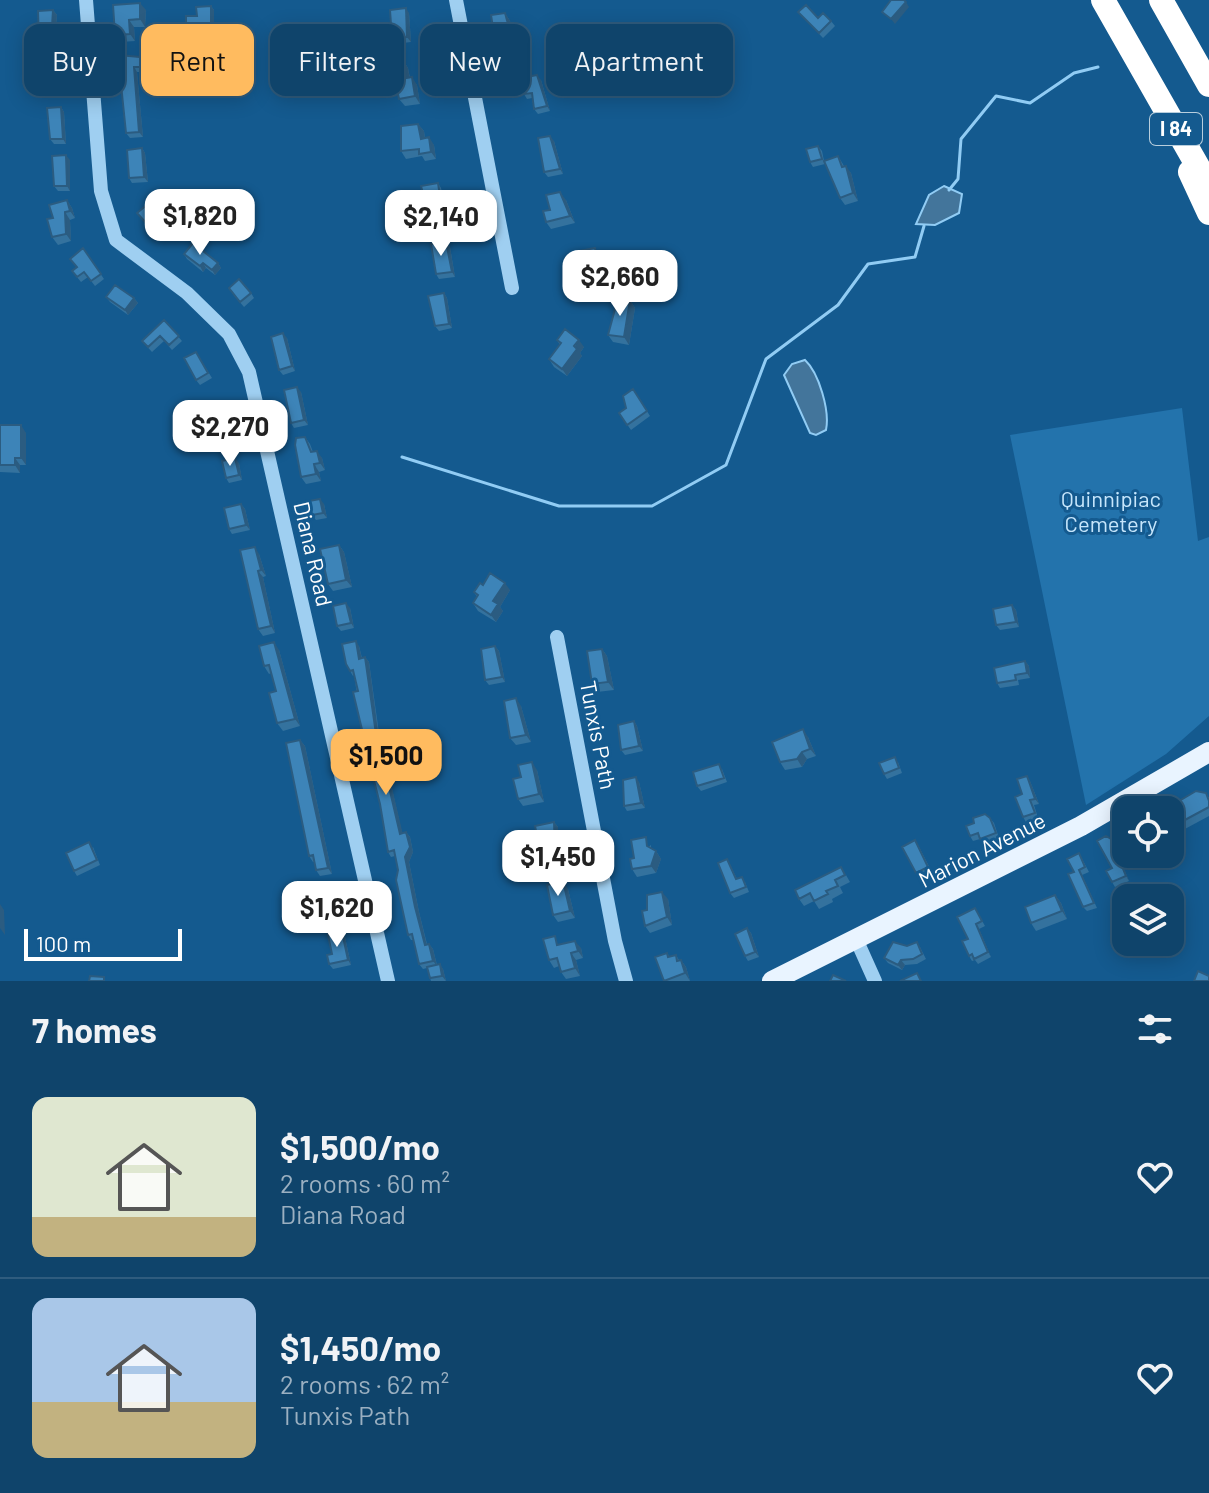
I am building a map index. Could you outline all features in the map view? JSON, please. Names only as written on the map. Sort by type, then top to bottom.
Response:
[{"type":"highway","name":"I 84","points":[[1103,0],[1209,186]]},
{"type":"highway","name":"I 84","points":[[1161,0],[1209,85]]},
{"type":"highway","points":[[1161,0],[1209,69]]},
{"type":"highway","points":[[1143,72],[1209,213]]},
{"type":"main road","name":"Marion Avenue","points":[[772,981],[1081,826],[1209,752]]},
{"type":"street","name":"Diana Road","points":[[86,0],[101,191],[116,240],[187,293],[229,334],[249,372],[388,981]]},
{"type":"street","points":[[456,0],[512,288]]},
{"type":"street","name":"Tunxis Path","points":[[557,637],[615,941],[626,981]]},
{"type":"street","points":[[857,941],[875,981]]},
{"type":"green space","name":"Quinnipiac Cemetery","points":[[1182,408],[1198,541],[1209,537],[1209,716],[1166,754],[1086,805],[1010,435]]},
{"type":"shaded area","points":[[944,186],[962,194],[959,213],[935,225],[916,224],[929,195]]},
{"type":"shaded area","points":[[805,360],[819,383],[825,403],[826,430],[816,435],[810,433],[784,375],[792,364]]},
{"type":"building","points":[[891,0],[906,2],[891,19],[882,12]]},
{"type":"building","points":[[140,3],[140,19],[129,20],[130,34],[125,34],[125,24],[114,24],[113,5]]},
{"type":"building","points":[[806,5],[818,18],[823,13],[831,21],[819,33],[798,12]]},
{"type":"building","points":[[211,6],[211,24],[186,24],[186,16],[197,16],[196,7]]},
{"type":"building","points":[[406,8],[407,37],[404,37],[404,24],[391,24],[390,10]]},
{"type":"building","points":[[53,10],[52,24],[38,24],[38,11]]},
{"type":"building","points":[[505,13],[508,24],[492,24],[491,15]]},
{"type":"building","points":[[125,56],[140,57],[141,67],[134,67],[139,132],[126,133],[122,96],[125,96]]},
{"type":"building","points":[[404,66],[406,78],[412,77],[415,96],[399,99],[398,96],[404,96]]},
{"type":"building","points":[[537,75],[547,106],[534,109],[530,76]]},
{"type":"building","points":[[61,107],[63,139],[50,139],[47,108]]},
{"type":"building","points":[[418,124],[421,139],[429,137],[431,152],[419,154],[419,149],[401,151],[401,126]]},
{"type":"building","points":[[550,136],[560,169],[544,172],[538,138]]},
{"type":"building","points":[[818,146],[822,159],[810,162],[806,149]]},
{"type":"building","points":[[142,148],[144,177],[129,178],[127,150]]},
{"type":"building","points":[[66,155],[67,186],[54,186],[52,156]]},
{"type":"building","points":[[838,156],[842,167],[846,166],[853,193],[840,198],[824,161]]},
{"type":"building","points":[[438,183],[446,210],[427,210],[421,186]]},
{"type":"building","points":[[560,192],[570,216],[546,222],[543,211],[550,210],[546,195]]},
{"type":"building","points":[[67,200],[70,211],[65,212],[66,234],[52,237],[47,219],[53,218],[49,205]]},
{"type":"building","points":[[148,204],[168,226],[157,235],[137,213]]},
{"type":"building","points":[[446,242],[452,272],[436,274],[431,244]]},
{"type":"building","points":[[193,243],[218,263],[212,270],[203,263],[200,266],[184,254]]},
{"type":"building","points":[[83,248],[101,274],[91,281],[84,272],[77,277],[72,271],[77,267],[70,259]]},
{"type":"building","points":[[595,248],[600,272],[576,277],[574,265],[582,264],[579,251]]},
{"type":"building","points":[[239,279],[251,293],[240,302],[229,288]]},
{"type":"building","points":[[115,285],[134,298],[125,310],[106,297]]},
{"type":"building","points":[[444,293],[449,324],[435,326],[428,296]]},
{"type":"building","points":[[618,298],[630,300],[624,337],[608,335]]},
{"type":"building","points":[[164,320],[179,336],[169,345],[160,336],[148,347],[142,341]]},
{"type":"building","points":[[565,329],[579,340],[574,346],[577,349],[562,369],[549,359],[561,343],[557,340]]},
{"type":"building","points":[[283,333],[292,366],[279,370],[271,337]]},
{"type":"building","points":[[196,352],[208,373],[196,380],[184,358]]},
{"type":"building","points":[[297,387],[304,420],[291,423],[284,390]]},
{"type":"building","points":[[633,389],[647,411],[627,425],[619,413],[626,408],[623,396]]},
{"type":"building","points":[[218,401],[230,435],[217,438],[206,403]]},
{"type":"building","points":[[0,425],[21,425],[21,458],[15,458],[15,465],[0,465]]},
{"type":"building","points":[[305,437],[311,452],[317,451],[320,463],[314,464],[316,474],[301,477],[295,445],[296,438]]},
{"type":"building","points":[[235,458],[239,475],[226,478],[222,461]]},
{"type":"building","points":[[320,499],[323,513],[312,515],[309,501]]},
{"type":"building","points":[[241,504],[246,525],[229,529],[224,508]]},
{"type":"building","points":[[339,545],[346,580],[328,584],[320,549]]},
{"type":"building","points":[[255,547],[271,626],[258,629],[240,550]]},
{"type":"building","points":[[490,573],[505,583],[493,601],[498,604],[491,615],[473,603],[478,595],[474,592]]},
{"type":"building","points":[[346,603],[351,623],[337,626],[333,606]]},
{"type":"building","points":[[1012,605],[1016,622],[996,625],[993,609]]},
{"type":"building","points":[[356,641],[359,659],[365,657],[376,734],[393,730],[396,741],[379,744],[400,834],[406,832],[410,847],[405,857],[415,907],[425,945],[429,944],[433,961],[419,964],[412,934],[408,935],[396,880],[398,870],[394,850],[388,852],[368,757],[373,756],[369,737],[364,738],[353,692],[358,691],[353,670],[350,671],[346,664],[342,644]]},
{"type":"building","points":[[274,642],[295,719],[277,723],[269,693],[276,691],[269,665],[264,666],[259,646]]},
{"type":"building","points":[[495,646],[502,677],[485,680],[481,649]]},
{"type":"building","points":[[602,649],[608,682],[592,684],[587,651]]},
{"type":"building","points":[[1025,661],[1027,673],[1015,675],[1016,680],[997,683],[994,668]]},
{"type":"building","points":[[516,698],[526,735],[510,738],[504,701]]},
{"type":"building","points":[[634,721],[639,746],[621,750],[618,725]]},
{"type":"building","points":[[803,729],[810,749],[802,752],[797,759],[780,762],[772,742]]},
{"type":"building","points":[[300,740],[328,868],[316,870],[313,855],[309,856],[286,743]]},
{"type":"building","points":[[895,757],[899,768],[884,774],[879,763]]},
{"type":"building","points":[[532,762],[539,794],[518,799],[513,779],[521,777],[518,765]]},
{"type":"building","points":[[719,764],[724,778],[697,786],[693,772]]},
{"type":"building","points":[[1027,776],[1035,799],[1030,800],[1035,813],[1023,817],[1015,797],[1022,794],[1017,779]]},
{"type":"building","points":[[636,777],[641,803],[624,806],[623,780]]},
{"type":"building","points":[[1196,791],[1206,793],[1209,807],[1184,820],[1184,798]]},
{"type":"building","points":[[985,814],[996,833],[980,839],[978,833],[970,836],[966,826],[974,823],[973,818]]},
{"type":"building","points":[[554,822],[555,849],[540,851],[535,826]]},
{"type":"building","points":[[1106,836],[1111,839],[1112,868],[1097,841]]},
{"type":"building","points":[[646,837],[647,846],[656,851],[651,866],[632,869],[631,840]]},
{"type":"building","points":[[915,840],[928,867],[916,873],[902,847]]},
{"type":"building","points":[[89,842],[97,860],[74,871],[66,853]]},
{"type":"building","points":[[1079,853],[1085,867],[1079,870],[1094,903],[1083,907],[1068,874],[1074,872],[1067,859]]},
{"type":"building","points":[[727,859],[736,879],[742,877],[746,887],[730,893],[718,863]]},
{"type":"building","points":[[841,867],[845,875],[835,880],[838,886],[826,891],[828,894],[814,901],[810,893],[799,899],[795,890]]},
{"type":"building","points":[[1123,868],[1126,876],[1112,882],[1106,871]]},
{"type":"building","points":[[563,881],[570,911],[553,915],[547,885]]},
{"type":"building","points":[[333,885],[337,911],[325,914],[319,888]]},
{"type":"building","points":[[662,892],[667,917],[645,926],[642,911],[647,910],[647,895]]},
{"type":"building","points":[[1055,895],[1062,911],[1031,923],[1025,907]]},
{"type":"building","points":[[975,908],[982,921],[976,924],[988,952],[974,959],[972,954],[969,956],[962,941],[968,939],[957,917]]},
{"type":"building","points":[[747,928],[755,952],[745,956],[735,934]]},
{"type":"building","points":[[342,932],[348,960],[329,964],[327,955],[332,954],[328,935]]},
{"type":"building","points":[[555,936],[557,945],[575,941],[578,951],[571,953],[575,968],[561,972],[557,958],[549,960],[543,939]]},
{"type":"building","points":[[893,942],[907,946],[917,942],[922,954],[901,960],[898,965],[884,958]]},
{"type":"building","points":[[667,953],[668,957],[676,955],[677,961],[681,960],[685,973],[664,981],[655,957]]},
{"type":"building","points":[[440,964],[442,976],[430,978],[427,967]]},
{"type":"building","points":[[1198,971],[1209,976],[1209,981],[1194,981]]},
{"type":"building","points":[[917,973],[921,981],[900,981]]},
{"type":"building","points":[[833,975],[846,981],[830,981]]},
{"type":"building","points":[[90,976],[104,977],[104,981],[89,981]]},
{"type":"waterway","points":[[949,190],[958,179],[961,139],[996,96],[1030,103],[1074,73],[1098,67]]},
{"type":"waterway","points":[[402,457],[559,506],[652,506],[726,465],[766,359],[838,305],[868,264],[915,257],[924,226]]}]
